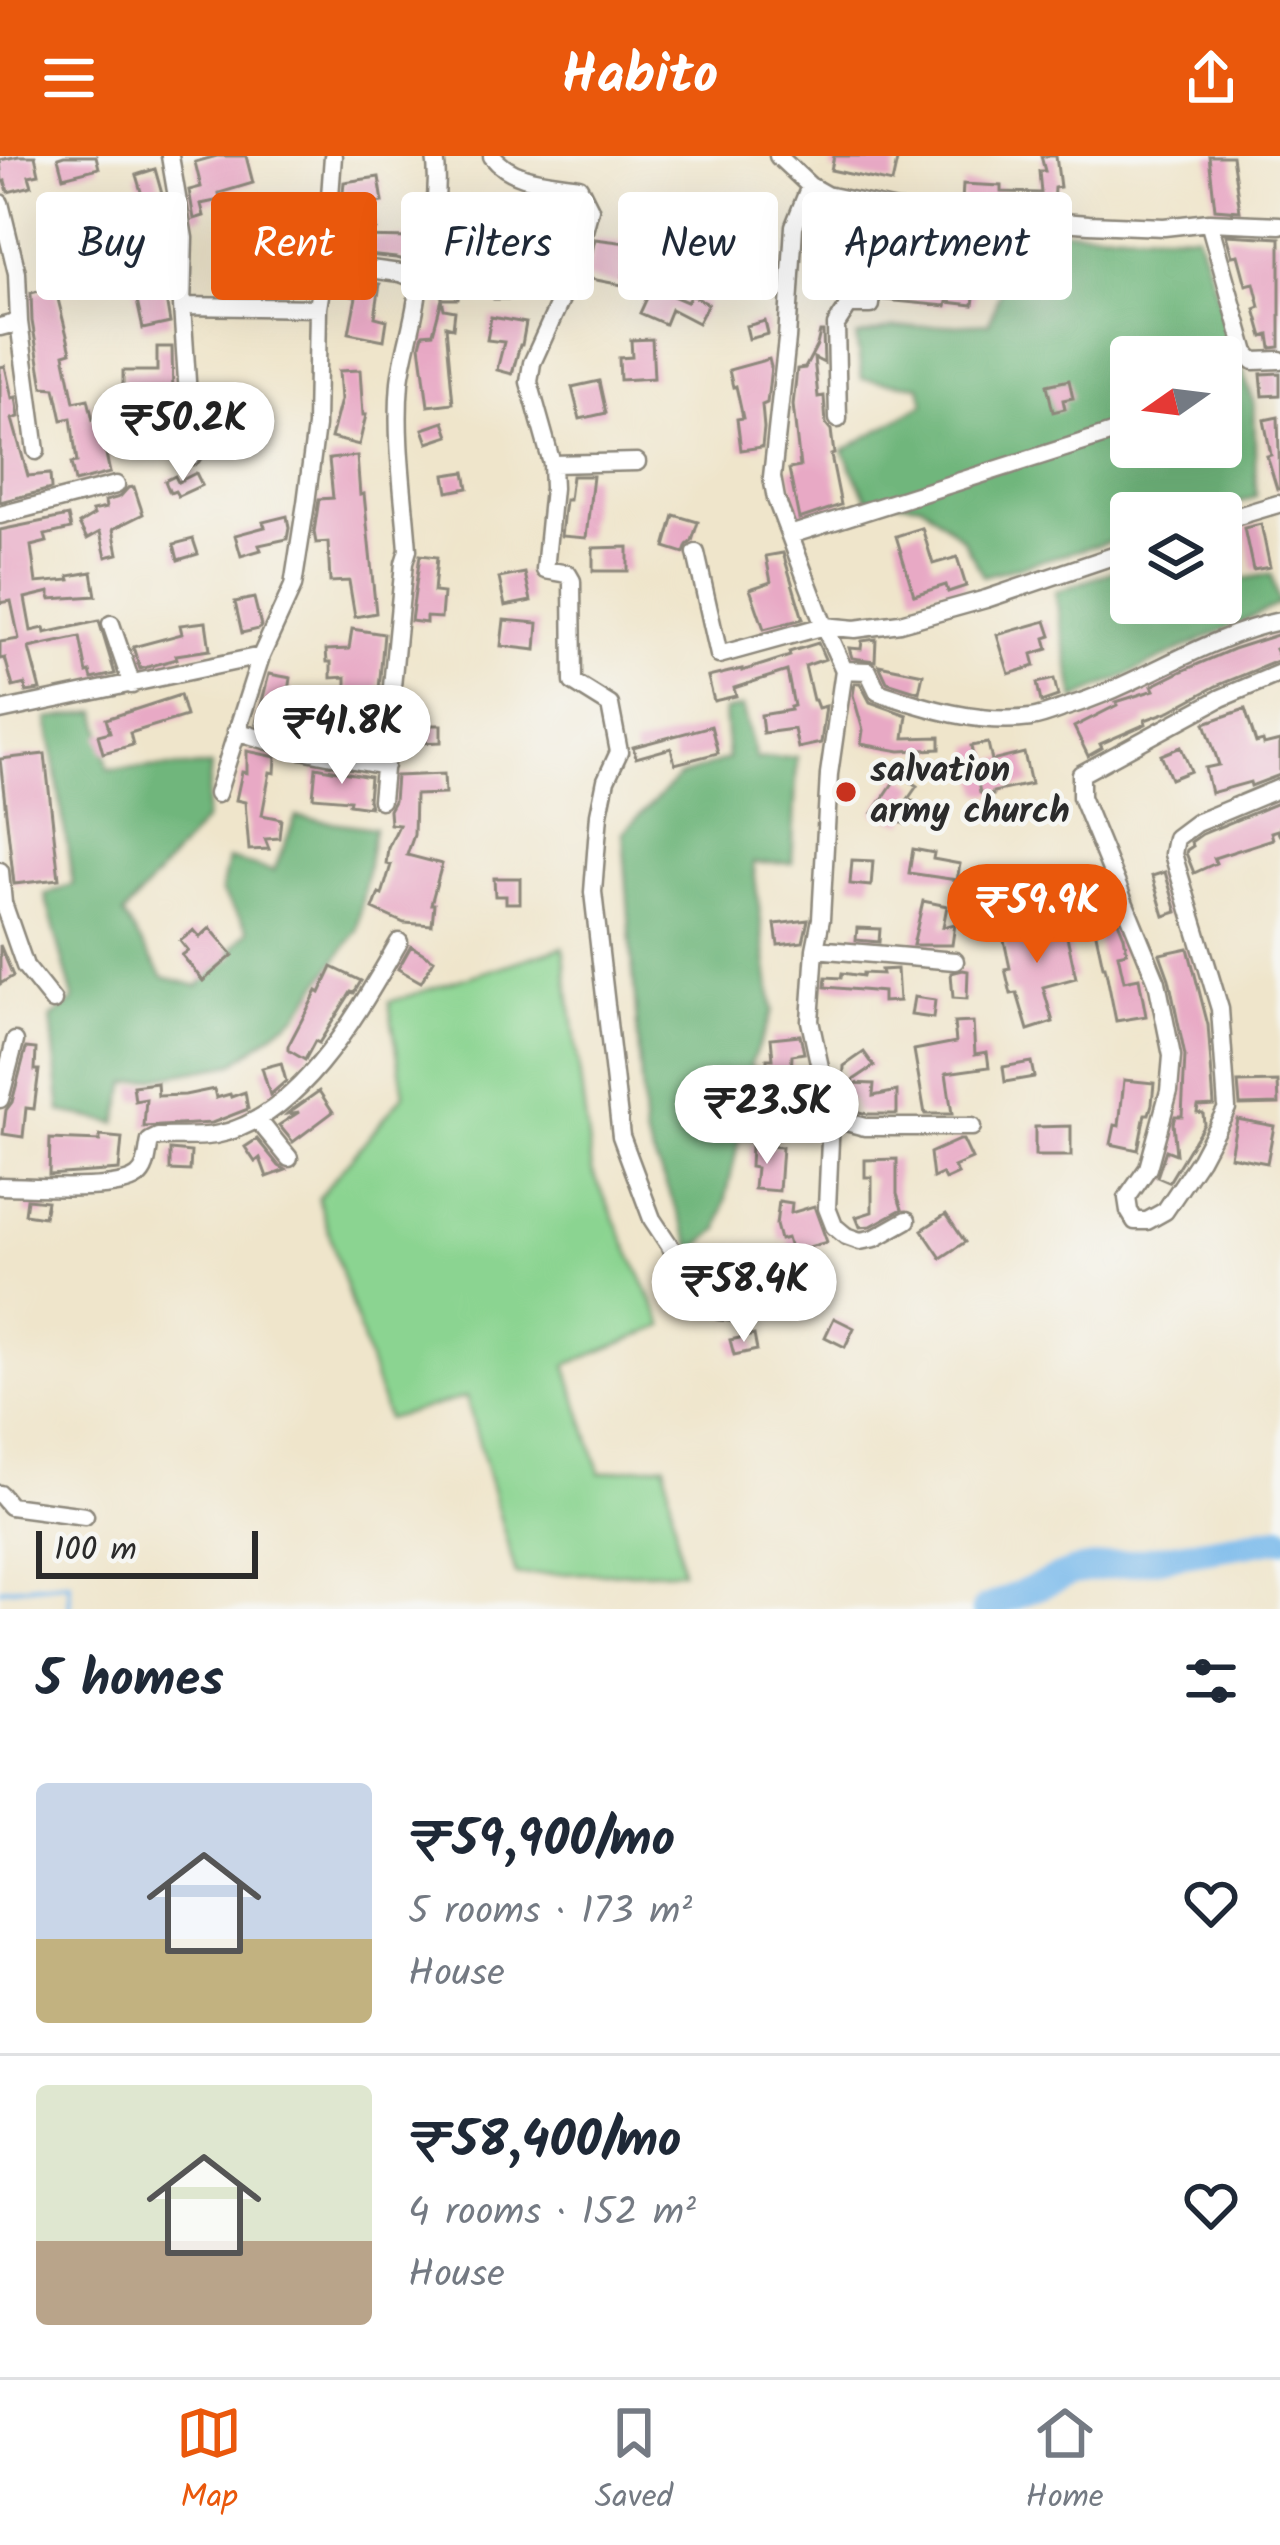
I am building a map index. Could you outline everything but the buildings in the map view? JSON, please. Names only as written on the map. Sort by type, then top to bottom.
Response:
[{"type":"street","points":[[170,156],[176,192]]},
{"type":"street","points":[[330,192],[332,156]]},
{"type":"street","points":[[435,156],[436,192]]},
{"type":"street","points":[[492,156],[506,171],[579,187],[590,209],[572,275],[532,362],[530,382],[552,464],[544,570],[568,574],[572,581],[571,675],[578,687],[610,705],[619,752],[606,780],[599,814],[593,892],[621,1136],[652,1220],[699,1290],[720,1311],[741,1312],[815,1299]]},
{"type":"street","points":[[778,156],[826,195],[896,210],[1164,227],[1209,222],[1280,224]]},
{"type":"street","points":[[811,186],[794,226],[772,477],[776,499],[844,670],[829,774],[810,1021],[831,1118],[827,1208],[834,1226],[860,1241],[907,1220]]},
{"type":"street","points":[[0,202],[17,273],[36,451]]},
{"type":"street","points":[[1209,222],[1246,353],[1254,361],[1280,360]]},
{"type":"street","points":[[182,300],[192,456]]},
{"type":"street","points":[[218,794],[260,656],[292,586],[316,426],[319,300]]},
{"type":"street","points":[[381,800],[408,550],[398,454],[400,379],[417,300]]},
{"type":"street","points":[[838,418],[836,325],[849,305],[871,304]]},
{"type":"street","points":[[182,306],[318,308]]},
{"type":"street","points":[[0,326],[20,322]]},
{"type":"street","points":[[790,535],[1110,434]]},
{"type":"street","points":[[552,464],[637,462]]},
{"type":"street","points":[[0,514],[116,485]]},
{"type":"street","points":[[1242,515],[1278,504]]},
{"type":"street","points":[[696,554],[719,655],[824,626],[855,628],[901,622],[1110,557]]},
{"type":"street","points":[[844,670],[868,671],[878,692],[940,713],[1031,718],[1088,701],[1199,649],[1280,621]]},
{"type":"street","points":[[111,624],[132,685]]},
{"type":"street","points":[[0,711],[260,656]]},
{"type":"street","points":[[1280,673],[1221,698],[1081,774],[1081,797],[1156,982],[1172,1056],[1169,1091],[1148,1168],[1126,1198],[1135,1221],[1147,1221],[1169,1206],[1227,1108],[1220,1009],[1173,854],[1176,838],[1196,823],[1280,788]]},
{"type":"street","points":[[236,731],[291,748],[385,766]]},
{"type":"street","points":[[0,872],[3,903],[20,954],[52,1001]]},
{"type":"street","points":[[0,1186],[120,1183],[137,1177],[146,1166],[151,1141],[158,1137],[212,1136],[258,1120],[276,1108],[316,1065],[359,1010],[399,942]]},
{"type":"street","points":[[815,949],[955,961]]},
{"type":"street","points":[[0,1099],[15,1041]]},
{"type":"street","points":[[831,1118],[866,1127],[972,1127]]},
{"type":"street","points":[[258,1120],[289,1158]]},
{"type":"street","points":[[0,1494],[10,1506],[85,1516]]},
{"type":"green space","points":[[1072,231],[1197,234],[1231,336],[1110,336],[1110,468],[1242,468],[1242,368],[1254,404],[1256,497],[1242,501],[1242,492],[1110,492],[1110,542],[983,576],[963,539],[922,504],[867,498],[843,451],[924,404],[920,386],[862,379],[856,337],[892,328],[989,323],[997,300],[1072,300]]},
{"type":"green space","points":[[1110,572],[1110,624],[1236,624],[1075,699],[1055,592]]},
{"type":"green space","points":[[1271,574],[1279,604],[1242,621],[1242,579]]},
{"type":"green space","points":[[742,707],[756,759],[797,757],[792,863],[753,863],[773,1011],[750,1065],[771,1095],[795,1091],[800,1130],[739,1139],[719,1229],[694,1250],[645,1136],[623,832],[679,777],[728,759],[724,711]]},
{"type":"green space","points":[[98,712],[108,769],[211,766],[205,820],[123,915],[163,977],[198,986],[249,930],[221,892],[228,859],[274,871],[296,817],[374,828],[357,930],[298,1014],[233,1064],[127,1083],[117,1123],[61,1112],[51,1018],[74,1001],[45,895],[73,884],[48,719]]},
{"type":"green space","points":[[563,947],[592,1170],[664,1326],[566,1365],[600,1473],[665,1464],[682,1571],[516,1575],[466,1397],[387,1419],[318,1198],[404,1094],[389,1002]]},
{"type":"waterway","points":[[985,1609],[1072,1572],[1280,1538]]},
{"type":"waterway","points":[[0,1589],[69,1582],[70,1609]]},
{"type":"place","name":"salvation army church","points":[[846,792]]}]
